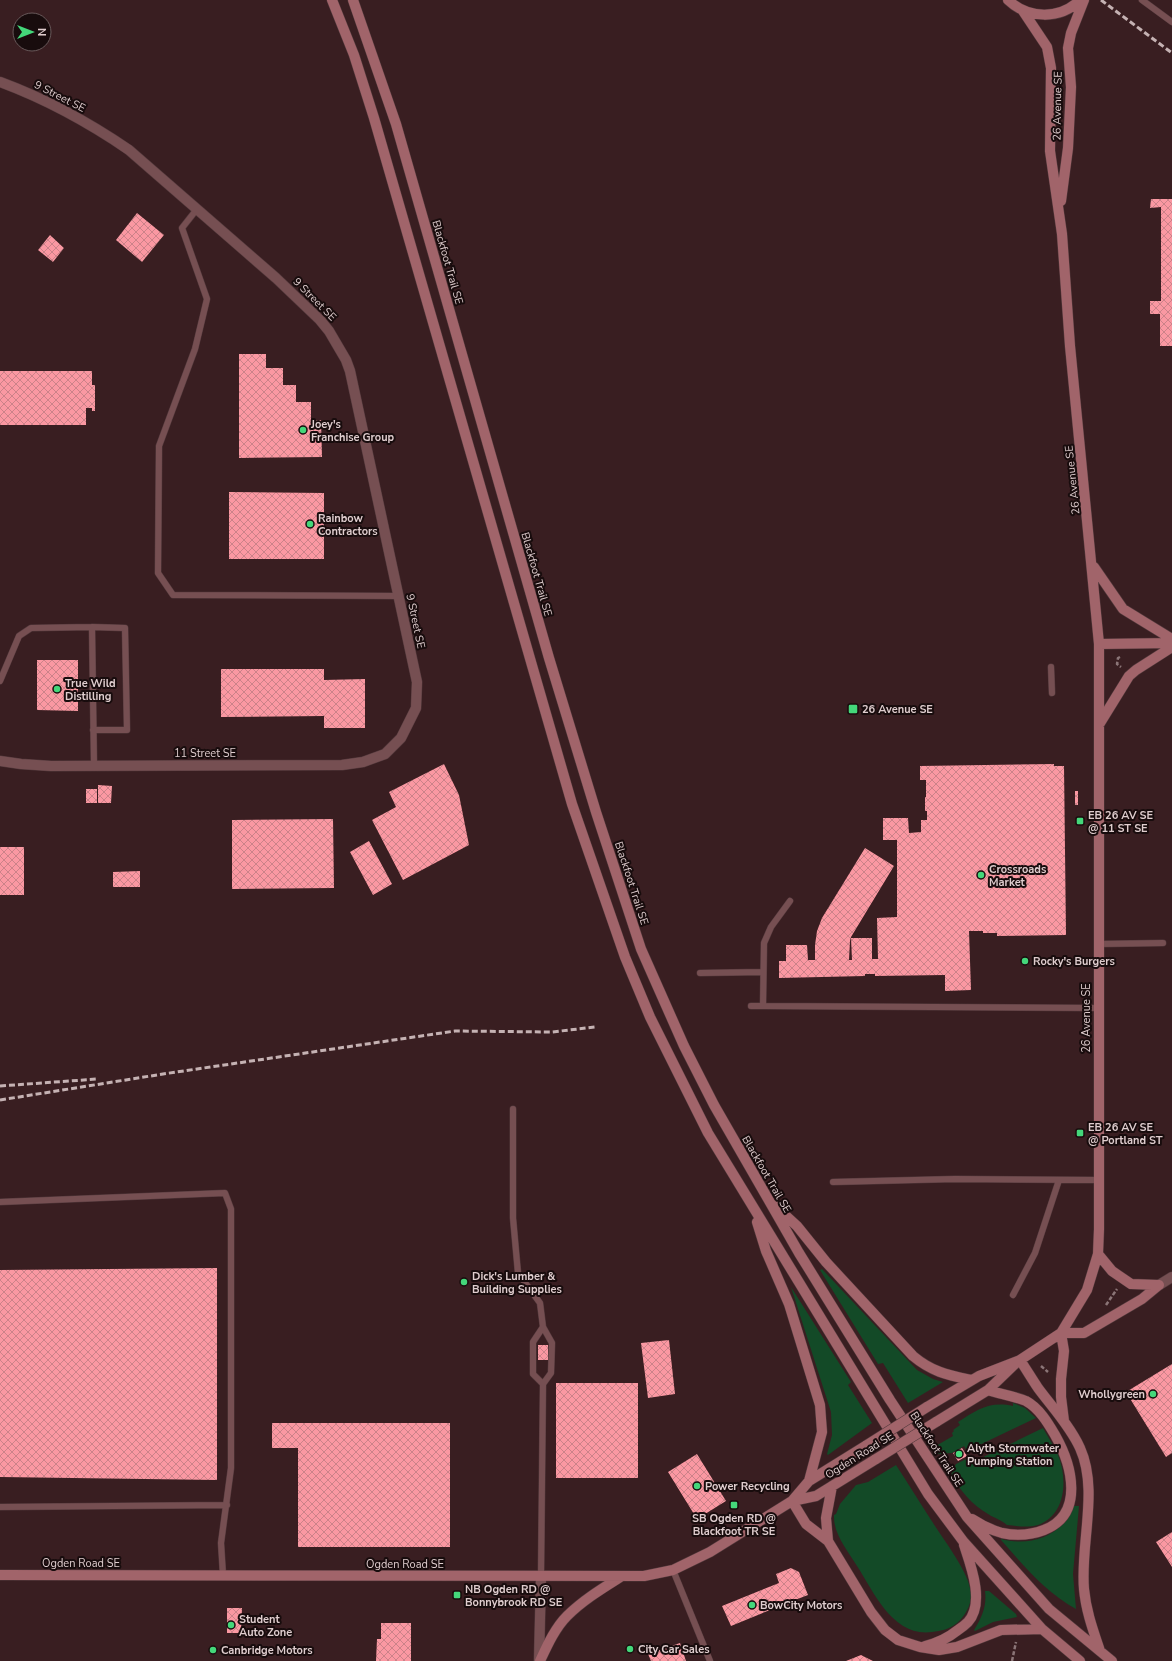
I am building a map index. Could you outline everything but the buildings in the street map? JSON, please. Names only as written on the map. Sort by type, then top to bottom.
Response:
[{"type":"main road","points":[[332,0],[354,55],[374,118],[572,804],[625,956],[650,1017],[708,1133],[928,1494],[963,1541],[1042,1629],[1080,1661]]},
{"type":"main road","name":"Blackfoot Trail SE","points":[[353,0],[396,124],[549,658],[596,812],[641,949],[684,1046],[714,1105],[799,1253],[886,1393],[967,1517],[1048,1609],[1112,1661]]},
{"type":"main road","points":[[1008,0],[1023,11],[1036,15],[1050,15],[1064,12],[1080,0]]},
{"type":"main road","name":"26 Avenue SE","points":[[1060,215],[1068,148],[1072,87],[1068,48],[1071,33],[1084,0]]},
{"type":"main road","name":"26 Avenue SE","points":[[936,1422],[988,1390],[1020,1360],[1061,1333],[1087,1290],[1098,1254],[1099,644],[1093,565],[1071,354],[1062,234],[1050,151],[1051,68],[1046,47],[1023,11]]},
{"type":"main road","points":[[1093,565],[1123,609],[1172,639]]},
{"type":"main road","points":[[1099,644],[1172,643]]},
{"type":"main road","points":[[1100,723],[1129,676],[1172,647]]},
{"type":"main road","points":[[767,1199],[797,1226],[826,1262],[925,1366],[935,1371],[971,1380]]},
{"type":"main road","points":[[753,1208],[766,1251],[789,1304],[820,1405],[822,1432],[809,1481]]},
{"type":"main road","points":[[1098,1254],[1112,1271],[1131,1284],[1159,1285]]},
{"type":"main road","points":[[1065,1423],[1061,1397],[1064,1351],[1061,1333],[1084,1333],[1142,1299],[1159,1285]]},
{"type":"main road","points":[[1020,1360],[1035,1384],[1065,1423],[1080,1448],[1087,1473],[1088,1490],[1084,1588],[1088,1617],[1100,1651]]},
{"type":"main road","name":"26 Avenue SE","points":[[927,1407],[971,1380],[1020,1360]]},
{"type":"main road","points":[[967,1517],[1001,1533],[1012,1535],[1034,1534],[1049,1528],[1061,1520],[1069,1505],[1072,1488],[1069,1466],[1062,1448],[1038,1410],[1026,1401],[988,1390]]},
{"type":"main road","name":"Ogden Road SE","points":[[0,1575],[644,1576],[673,1570],[710,1552],[792,1501],[809,1481],[927,1407]]},
{"type":"main road","name":"Ogden Road SE","points":[[792,1501],[816,1496],[936,1422]]},
{"type":"main road","points":[[828,1541],[826,1518],[832,1486]]},
{"type":"main road","points":[[792,1501],[806,1524],[828,1541],[871,1612],[885,1630],[898,1640],[920,1647],[939,1650],[957,1647],[1001,1630],[1042,1629]]},
{"type":"main road","points":[[920,1647],[934,1644],[950,1637],[968,1622],[973,1611],[976,1588],[974,1575],[963,1541]]},
{"type":"main road","points":[[540,1661],[550,1641],[566,1616],[589,1598],[622,1576]]},
{"type":"street","name":"9 Street SE","points":[[1,84],[45,100],[103,132],[129,150],[276,278],[320,320],[329,331],[346,360],[352,378],[417,682],[416,708],[401,738]]},
{"type":"street","name":"11 Street SE","points":[[0,761],[44,765],[342,765],[363,762],[385,754],[401,738]]},
{"type":"street","points":[[1159,1285],[1172,1277]]},
{"type":"street","points":[[540,1661],[541,1576]]},
{"type":"lane","points":[[1142,0],[1172,22]]},
{"type":"lane","points":[[197,209],[182,228],[207,299],[195,349],[159,446],[158,573],[173,595],[399,596]]},
{"type":"lane","points":[[92,627],[94,765]]},
{"type":"lane","points":[[0,681],[18,636],[31,628],[125,628],[127,730],[93,730]]},
{"type":"lane","points":[[1051,667],[1052,693]]},
{"type":"lane","points":[[763,1006],[764,943],[771,927],[790,901]]},
{"type":"lane","points":[[1099,944],[1163,943]]},
{"type":"lane","points":[[700,973],[763,972]]},
{"type":"lane","points":[[751,1006],[1098,1008]]},
{"type":"lane","points":[[513,1109],[513,1218],[518,1273],[540,1303],[543,1327],[552,1343],[551,1373],[543,1384],[541,1576]]},
{"type":"lane","points":[[1012,1295],[1035,1253],[1059,1180]]},
{"type":"lane","points":[[833,1182],[1099,1180]]},
{"type":"lane","points":[[0,1202],[225,1193],[231,1209],[231,1468],[221,1542],[223,1575]]},
{"type":"lane","points":[[543,1327],[533,1342],[533,1374],[543,1384]]},
{"type":"lane","points":[[0,1507],[227,1506]]},
{"type":"lane","points":[[673,1570],[710,1661]]},
{"type":"path","points":[[1120,657],[1116,663],[1124,670]]},
{"type":"path","points":[[1104,1308],[1117,1289]]},
{"type":"path","points":[[1041,1366],[1048,1372]]},
{"type":"path","points":[[1012,1661],[1017,1639]]},
{"type":"green space","points":[[822,1269],[917,1370],[933,1379],[943,1382],[908,1403],[883,1363],[878,1364],[820,1270]]},
{"type":"green space","points":[[791,1287],[851,1382],[848,1385],[872,1423],[828,1455],[832,1435],[831,1412]]},
{"type":"green space","points":[[1013,1403],[1025,1408],[1036,1418],[967,1451],[964,1446],[952,1453],[938,1454],[934,1447],[953,1436],[953,1430],[960,1425],[958,1422],[977,1410],[997,1405],[1013,1406]]},
{"type":"green space","points":[[1043,1428],[1058,1455],[1061,1464],[1063,1485],[1059,1505],[1047,1520],[1038,1525],[1026,1527],[1007,1525],[988,1514],[972,1502],[962,1492],[951,1475],[956,1464],[970,1457],[973,1462]]},
{"type":"green space","points":[[896,1465],[962,1568],[969,1585],[971,1597],[963,1617],[951,1627],[939,1631],[918,1632],[906,1628],[896,1621],[878,1601],[838,1536],[834,1522],[834,1515],[836,1514],[840,1504],[856,1485],[868,1482]]},
{"type":"green space","points":[[1074,1506],[1079,1506],[1073,1574],[1076,1609],[1045,1587],[1026,1569],[1001,1540],[1023,1541],[1044,1537],[1054,1532],[1062,1525]]},
{"type":"green space","points":[[985,1591],[989,1591],[1016,1614],[1017,1617],[993,1622],[975,1631],[974,1630],[985,1607]]},
{"type":"railway","points":[[1101,0],[1172,53]]},
{"type":"railway","points":[[0,1100],[163,1074],[455,1031],[552,1032],[595,1027]]},
{"type":"railway","points":[[0,1086],[97,1079]]},
{"type":"place","name":"Joey's Franchise Group","points":[[303,430]]},
{"type":"place","name":"Rainbow Contractors","points":[[310,524]]},
{"type":"place","name":"True Wild Distilling","points":[[57,689]]},
{"type":"place","name":"26 Avenue SE","points":[[853,709]]},
{"type":"place","name":"EB 26 AV SE @ 11 ST SE","points":[[1080,821]]},
{"type":"place","name":"Crossroads Market","points":[[981,875]]},
{"type":"place","name":"Rocky's Burgers","points":[[1025,961]]},
{"type":"place","name":"EB 26 AV SE @ Portland ST","points":[[1080,1133]]},
{"type":"place","name":"Dick's Lumber & Building Supplies","points":[[464,1282]]},
{"type":"place","name":"Whollygreen","points":[[1153,1394]]},
{"type":"place","name":"Alyth Stormwater Pumping Station","points":[[959,1454]]},
{"type":"place","name":"Power Recycling","points":[[697,1486]]},
{"type":"place","name":"SB Ogden RD @ Blackfoot TR SE","points":[[734,1505]]},
{"type":"place","name":"NB Ogden RD @ Bonnybrook RD SE","points":[[457,1595]]},
{"type":"place","name":"BowCity Motors","points":[[752,1605]]},
{"type":"place","name":"Student Auto Zone","points":[[231,1625]]},
{"type":"place","name":"City Car Sales","points":[[630,1649]]},
{"type":"place","name":"Canbridge Motors","points":[[213,1650]]}]
